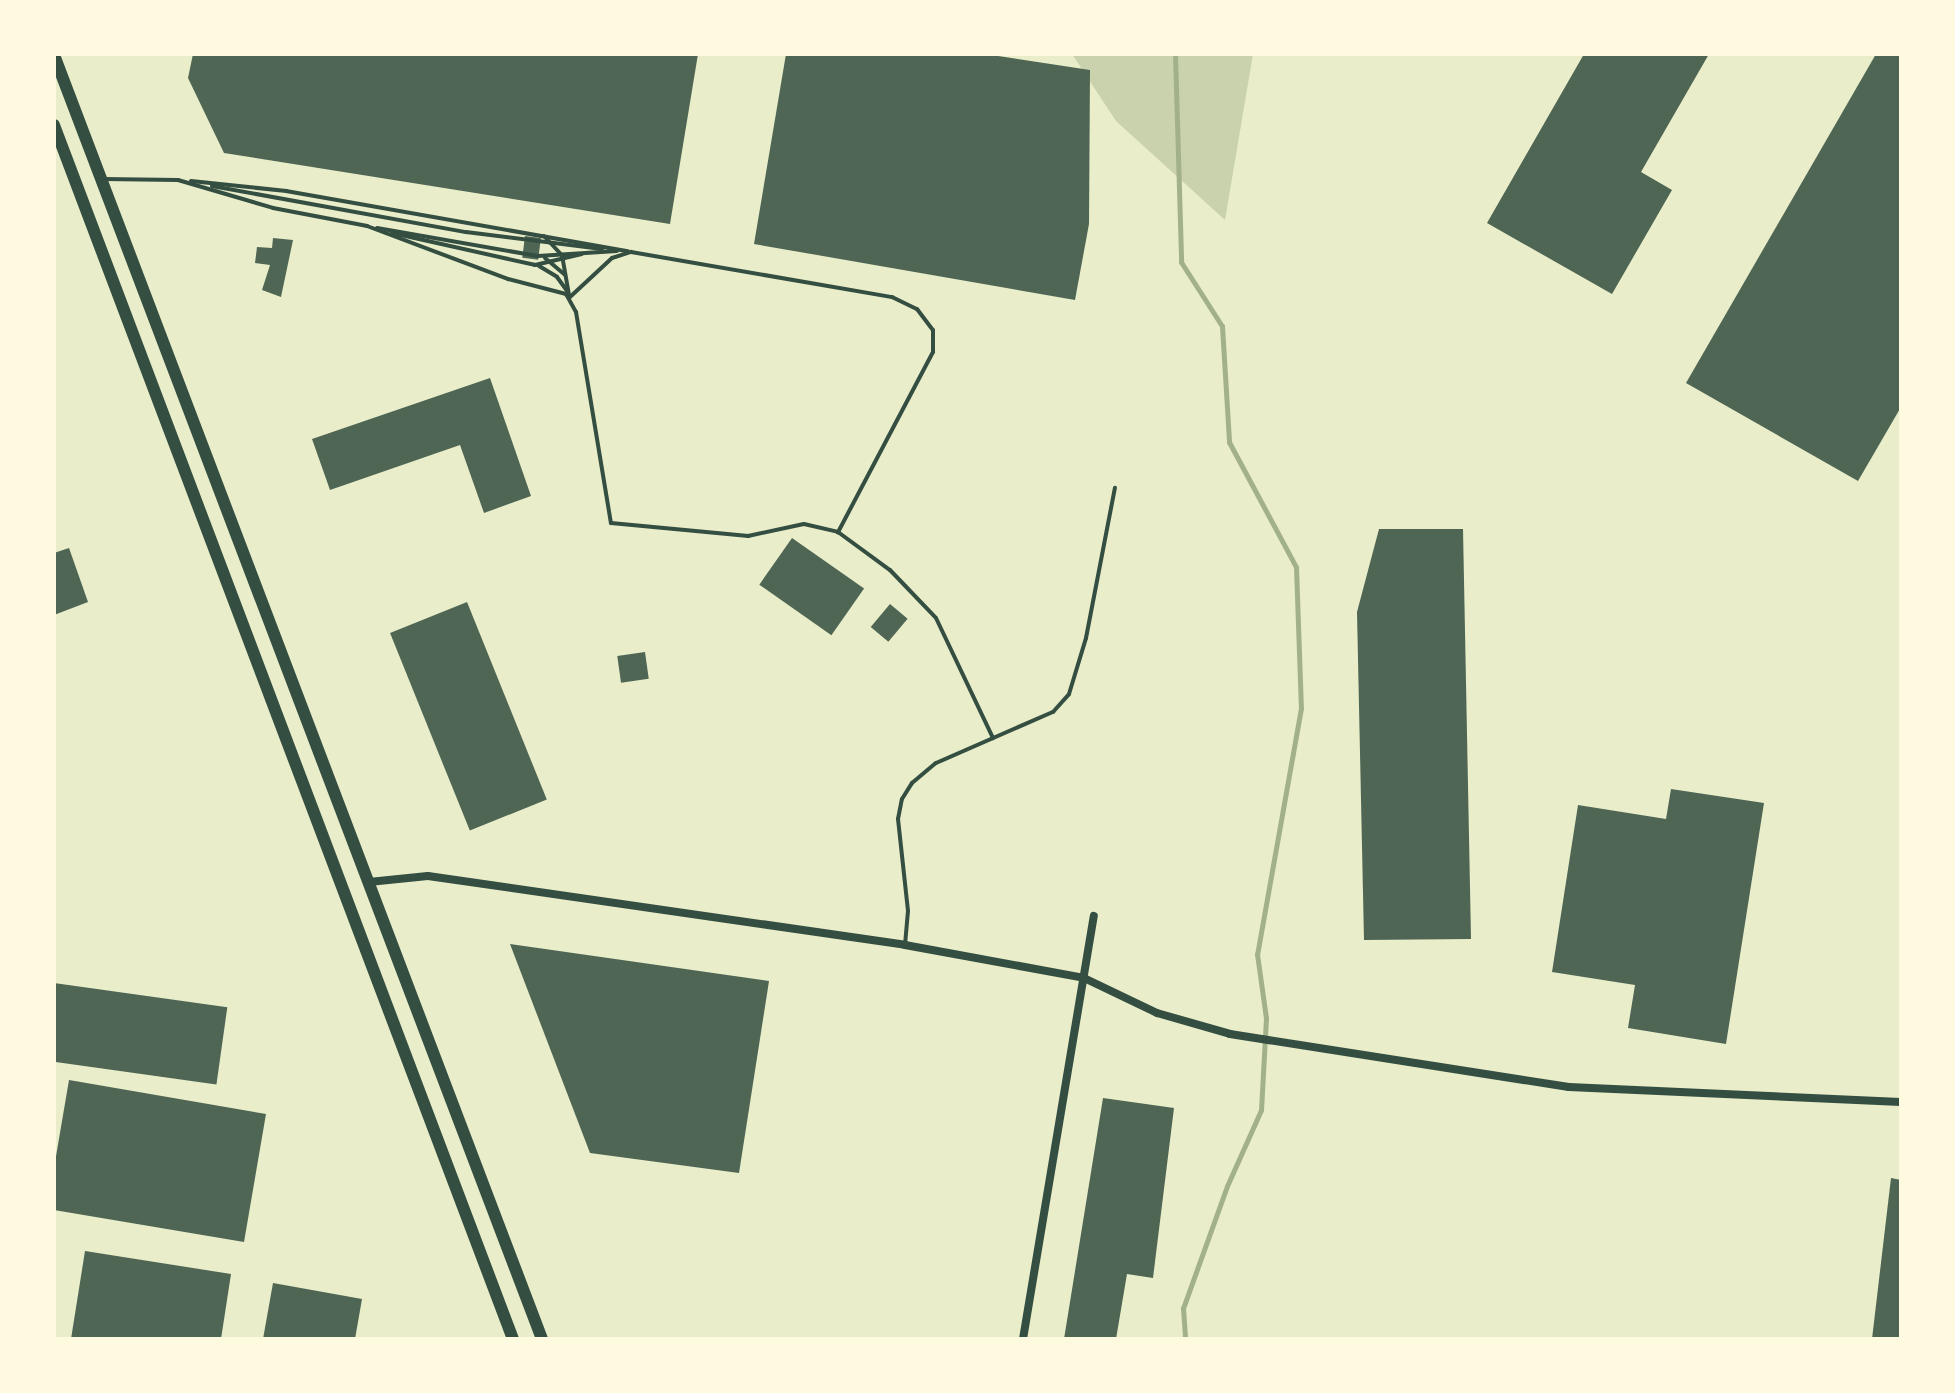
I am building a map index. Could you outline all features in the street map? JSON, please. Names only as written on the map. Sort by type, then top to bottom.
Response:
[{"type":"highway","points":[[54,55],[542,1339]]},
{"type":"highway","points":[[54,125],[195,489],[513,1339]]},
{"type":"highway","points":[[77,189],[101,180]]},
{"type":"highway","points":[[195,489],[216,481]]},
{"type":"highway","points":[[237,602],[260,593]]},
{"type":"highway","points":[[345,890],[369,882]]},
{"type":"highway","points":[[447,1164],[472,1155]]},
{"type":"street","points":[[369,882],[428,876],[905,945],[1084,978],[1123,1000],[1230,1034],[1569,1087],[1901,1102]]},
{"type":"street","points":[[1023,1339],[1094,916]]},
{"type":"lane","points":[[101,180],[178,180],[286,191],[892,297],[926,319],[935,339],[929,364],[838,532]]},
{"type":"lane","points":[[178,180],[273,208],[563,258]]},
{"type":"lane","points":[[178,180],[541,243],[631,252]]},
{"type":"lane","points":[[367,226],[535,265],[557,277],[570,297]]},
{"type":"lane","points":[[367,226],[570,297]]},
{"type":"lane","points":[[542,235],[554,244],[563,258],[611,523],[748,536],[804,524],[838,532],[890,570],[936,618],[993,738]]},
{"type":"lane","points":[[541,243],[563,258]]},
{"type":"lane","points":[[535,265],[589,251],[631,252]]},
{"type":"lane","points":[[570,297],[612,258],[631,252]]},
{"type":"lane","points":[[538,256],[555,262],[567,282]]},
{"type":"lane","points":[[905,945],[908,911],[898,819],[902,799],[930,766],[1053,712],[1069,694],[1086,638],[1115,488]]},
{"type":"green space","points":[[1072,54],[1253,54],[1225,220],[1116,121]]},
{"type":"building","points":[[193,54],[698,54],[670,224],[224,153],[188,78]]},
{"type":"building","points":[[786,54],[985,54],[1090,70],[1089,224],[1075,300],[754,244]]},
{"type":"building","points":[[1584,54],[1709,54],[1641,172],[1672,190],[1612,294],[1487,223]]},
{"type":"building","points":[[1876,54],[1901,54],[1901,407],[1858,481],[1686,383]]},
{"type":"building","points":[[525,236],[541,238],[538,260],[522,258]]},
{"type":"building","points":[[273,238],[293,240],[281,297],[262,290],[270,265],[255,263],[257,247],[272,248]]},
{"type":"building","points":[[490,378],[531,496],[484,513],[460,445],[330,490],[312,439]]},
{"type":"building","points":[[1379,529],[1463,529],[1471,939],[1364,940],[1357,612]]},
{"type":"building","points":[[792,538],[864,588],[831,635],[759,585]]},
{"type":"building","points":[[69,548],[88,602],[54,615],[54,553]]},
{"type":"building","points":[[467,602],[547,799],[470,831],[390,633]]},
{"type":"building","points":[[890,604],[908,619],[888,642],[871,627]]},
{"type":"building","points":[[645,652],[649,679],[621,683],[617,656]]},
{"type":"building","points":[[1671,789],[1764,803],[1726,1044],[1628,1028],[1635,985],[1552,972],[1578,805],[1666,819]]},
{"type":"building","points":[[510,944],[769,981],[739,1173],[590,1153]]},
{"type":"building","points":[[54,983],[227,1007],[216,1085],[54,1062]]},
{"type":"building","points":[[69,1080],[266,1114],[244,1242],[54,1210],[54,1168]]},
{"type":"building","points":[[1103,1098],[1174,1108],[1153,1278],[1127,1274],[1116,1339],[1064,1339]]},
{"type":"building","points":[[1891,1178],[1901,1180],[1901,1339],[1872,1339]]},
{"type":"building","points":[[85,1251],[231,1274],[221,1339],[71,1339]]},
{"type":"building","points":[[273,1283],[362,1299],[355,1339],[263,1339]]},
{"type":"waterway","points":[[1175,54],[1181,262],[1222,326],[1229,442],[1296,567],[1301,708],[1257,954],[1266,1018],[1261,1110],[1227,1186],[1183,1308],[1185,1339]]}]
